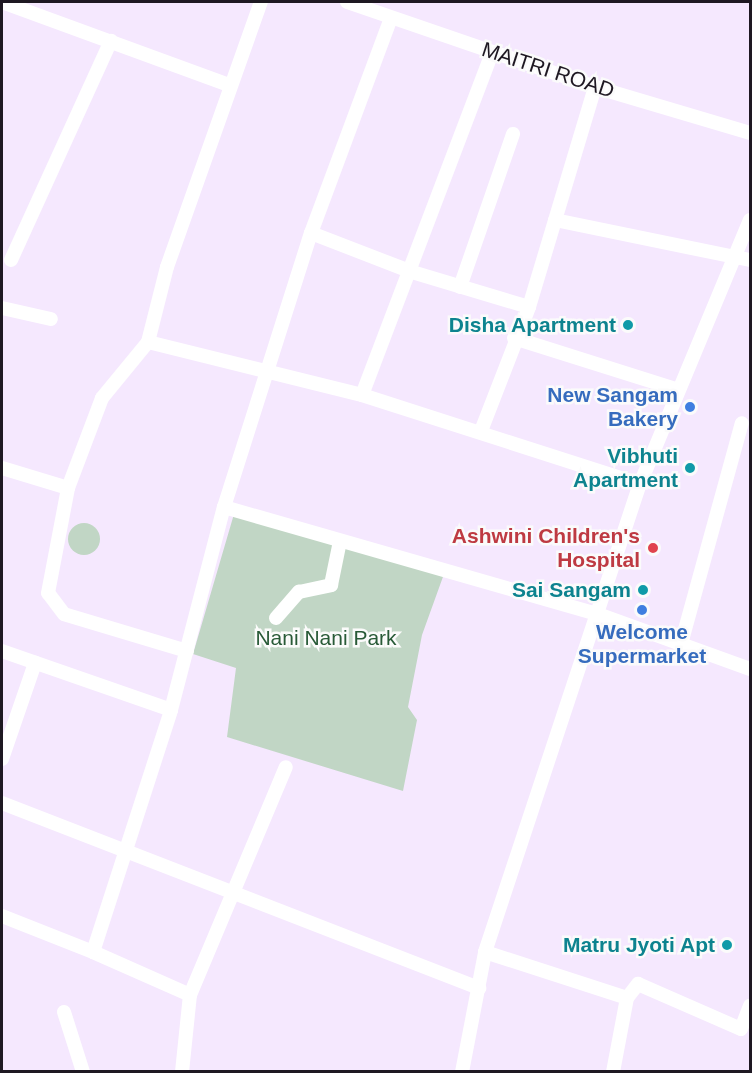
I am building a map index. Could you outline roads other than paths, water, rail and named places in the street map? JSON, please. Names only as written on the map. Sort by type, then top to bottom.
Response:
[{"type":"street","points":[[2,2],[229,85]]},
{"type":"street","points":[[187,651],[64,614],[50,603],[68,488],[102,398],[148,342],[229,85],[261,2]]},
{"type":"street","name":"MAITRI ROAD","points":[[347,2],[595,87],[750,133]]},
{"type":"street","points":[[93,952],[128,852],[171,710],[224,507],[266,372],[311,233],[392,18]]},
{"type":"street","points":[[11,260],[111,41]]},
{"type":"street","points":[[362,395],[412,272],[492,52]]},
{"type":"street","points":[[481,431],[514,338],[529,307],[595,87]]},
{"type":"street","points":[[460,287],[513,134]]},
{"type":"street","points":[[555,220],[744,259]]},
{"type":"street","points":[[462,1071],[485,952],[640,483],[676,389],[744,259],[750,220]]},
{"type":"street","points":[[311,233],[412,272],[529,307]]},
{"type":"street","points":[[2,308],[51,319]]},
{"type":"street","points":[[514,338],[676,389]]},
{"type":"street","points":[[148,342],[362,395],[640,483]]},
{"type":"street","points":[[681,644],[742,423]]},
{"type":"street","points":[[2,468],[68,488]]},
{"type":"street","points":[[224,507],[598,614],[750,669]]},
{"type":"street","points":[[276,618],[299,592],[331,585],[340,541]]},
{"type":"street","points":[[2,651],[171,710]]},
{"type":"street","points":[[2,759],[35,663]]},
{"type":"street","points":[[182,1071],[190,995],[286,766]]},
{"type":"street","points":[[2,803],[479,988]]},
{"type":"street","points":[[2,916],[93,952],[190,995]]},
{"type":"street","points":[[485,952],[627,998]]},
{"type":"street","points":[[614,1071],[627,998],[638,984],[741,1029],[750,1005]]},
{"type":"street","points":[[64,1012],[83,1071]]},
{"type":"place","name":"Disha Apartment","points":[[628,325]]},
{"type":"place","name":"New Sangam Bakery","points":[[690,407]]},
{"type":"place","name":"Vibhuti Apartment","points":[[690,468]]},
{"type":"place","name":"Ashwini Children's Hospital","points":[[653,548]]},
{"type":"place","name":"Sai Sangam","points":[[643,590]]},
{"type":"place","name":"Welcome Supermarket","points":[[642,610]]},
{"type":"place","name":"Matru Jyoti Apt","points":[[727,945]]},
{"type":"park label","name":"Nani Nani Park","points":[[326,638]]}]
